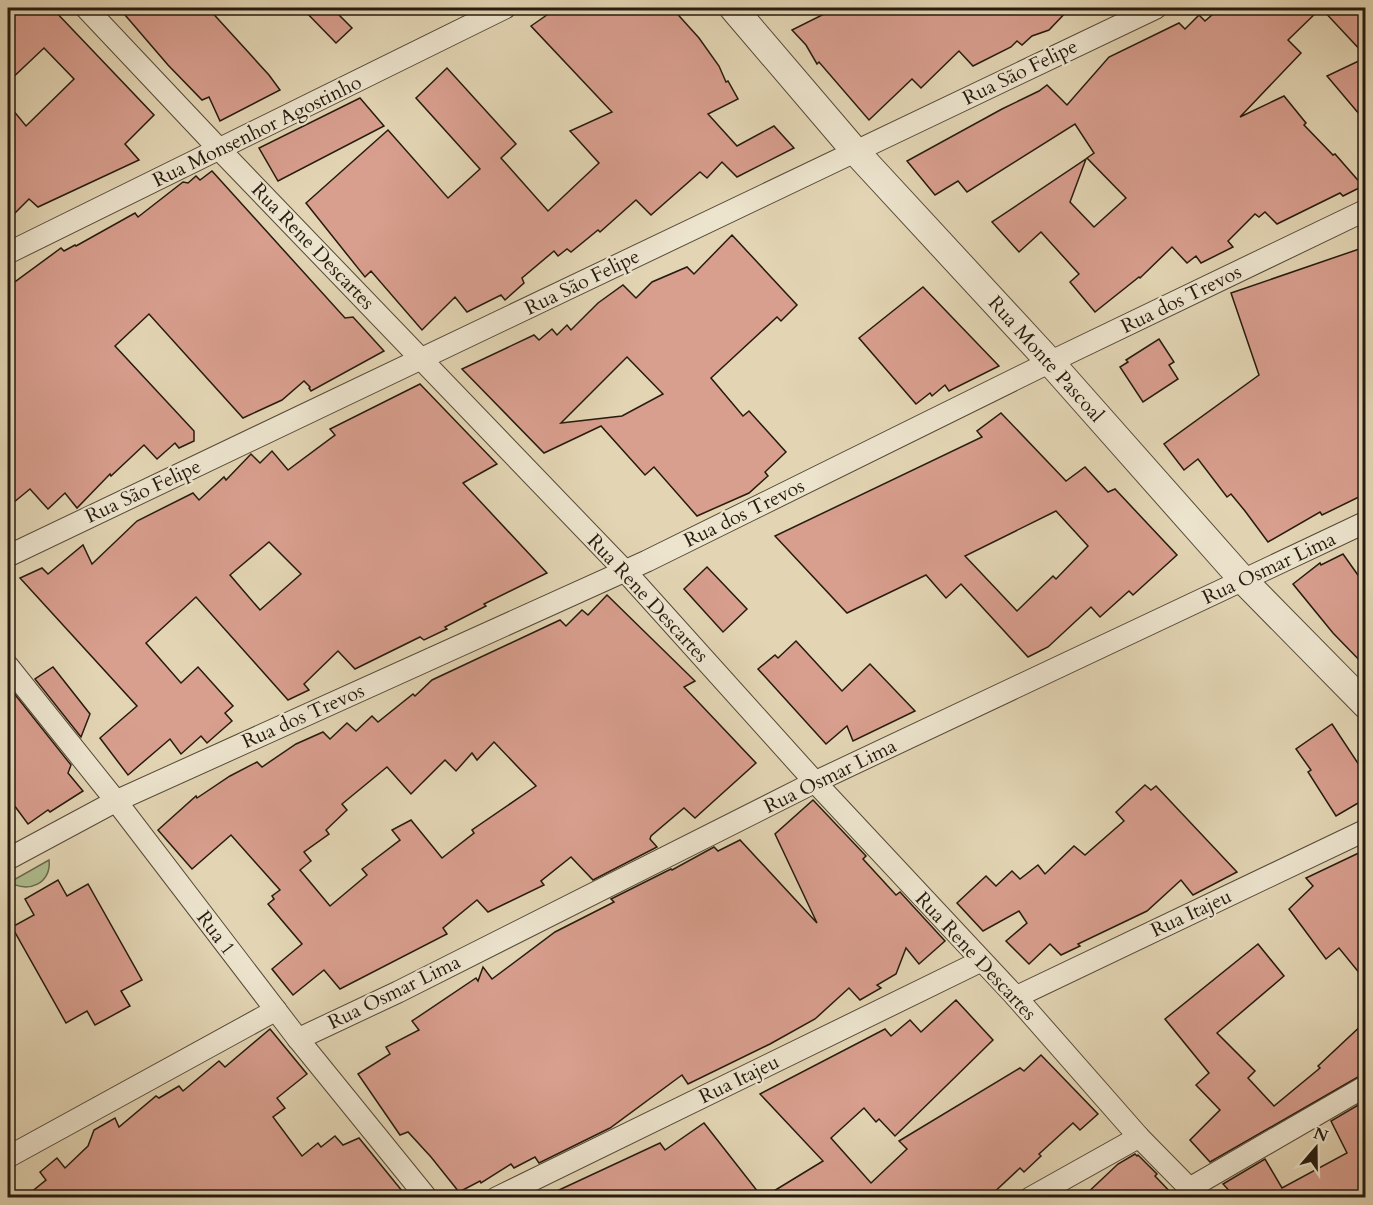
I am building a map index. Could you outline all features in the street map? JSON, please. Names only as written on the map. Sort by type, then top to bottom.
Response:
[{"type":"street","name":"Rua Rene Descartes","points":[[86,8],[625,571],[815,782],[1016,997],[1139,1137],[1194,1193]]},
{"type":"street","name":"Rua Monsenhor Agostinho","points":[[8,253],[505,8]]},
{"type":"street","name":"Rua Monte Pascoal","points":[[733,8],[855,151],[1050,362],[1243,580],[1365,705]]},
{"type":"street","name":"Rua São Felipe","points":[[8,556],[1155,8]]},
{"type":"street","name":"Rua dos Trevos","points":[[8,859],[116,801],[625,571],[1365,210]]},
{"type":"street","name":"Rua Osmar Lima","points":[[298,1039],[398,992],[815,782],[1365,522]]},
{"type":"street","name":"Rua 1","points":[[8,666],[116,801],[298,1039],[427,1197]]},
{"type":"street","name":"Rua Itajeu","points":[[1016,997],[1365,830]]},
{"type":"street","name":"Rua Itajeu","points":[[496,1197],[981,961]]},
{"type":"street","points":[[8,1158],[276,1011]]},
{"type":"street","points":[[1194,1193],[1365,1086]]},
{"type":"street","points":[[1030,1197],[1139,1137]]},
{"type":"green space","points":[[49,860],[47,875],[37,884],[24,887],[10,882]]},
{"type":"building","points":[[8,8],[52,8],[154,115],[125,144],[139,160],[38,207],[29,199],[8,220],[8,104],[26,126],[74,79],[44,48],[8,82]]},
{"type":"building","points":[[119,8],[208,8],[280,90],[220,121],[209,97],[202,100]]},
{"type":"building","points":[[302,8],[332,8],[352,28],[336,43]]},
{"type":"building","points":[[557,8],[672,8],[699,38],[738,99],[708,114],[737,146],[774,126],[794,148],[737,177],[722,162],[707,178],[700,172],[651,215],[636,200],[600,232],[598,230],[571,252],[567,249],[558,256],[554,251],[522,278],[524,283],[505,300],[501,295],[467,312],[455,297],[422,330],[371,271],[365,277],[306,203],[388,130],[448,198],[480,169],[416,98],[447,68],[516,144],[501,158],[548,211],[599,163],[570,131],[612,112],[531,26]]},
{"type":"building","points":[[836,8],[1070,8],[1049,30],[1032,36],[1022,45],[1017,41],[1011,47],[973,66],[959,51],[921,88],[912,79],[869,120],[819,62],[817,64],[806,45],[792,30]]},
{"type":"building","points":[[1220,8],[1321,8],[1288,40],[1301,53],[1240,117],[1284,96],[1306,123],[1304,125],[1333,155],[1335,154],[1363,186],[1343,196],[1340,193],[1277,224],[1265,212],[1259,217],[1255,214],[1228,241],[1233,247],[1201,263],[1196,256],[1187,263],[1172,247],[1140,278],[1095,312],[1070,282],[1079,274],[1041,232],[1019,252],[992,222],[1086,159],[1070,202],[1094,227],[1126,198],[1087,158],[1094,153],[1075,124],[967,192],[958,181],[935,195],[907,161],[1047,85],[1067,105],[1109,57],[1179,23],[1185,29],[1199,15],[1205,21]]},
{"type":"building","points":[[1321,8],[1365,8],[1365,55]]},
{"type":"building","points":[[1365,58],[1365,121],[1327,76]]},
{"type":"building","points":[[360,98],[384,126],[278,181],[259,148]]},
{"type":"building","points":[[212,171],[345,318],[353,317],[384,351],[311,391],[304,381],[282,400],[243,418],[149,314],[115,346],[194,431],[194,441],[179,448],[175,443],[157,459],[144,445],[111,476],[110,474],[77,508],[65,493],[48,509],[30,489],[8,507],[8,287],[61,248],[64,251],[76,246],[135,213],[138,217],[183,182],[188,183],[196,176],[200,180]]},
{"type":"building","points":[[732,235],[797,305],[781,321],[777,317],[711,378],[743,416],[749,411],[786,452],[765,472],[768,476],[749,493],[697,516],[654,467],[645,475],[601,426],[544,453],[462,369],[534,335],[539,340],[552,329],[557,335],[567,325],[571,330],[598,303],[623,285],[636,298],[652,282],[687,267],[694,274]],"holes":[[[627,357],[663,394],[622,416],[561,423]]]},
{"type":"building","points":[[1365,247],[1365,494],[1322,515],[1320,512],[1268,542],[1231,494],[1227,497],[1198,459],[1184,470],[1164,444],[1259,375],[1231,293]]},
{"type":"building","points":[[923,287],[999,366],[949,391],[945,385],[932,396],[930,393],[916,404],[859,338]]},
{"type":"building","points":[[1159,339],[1174,362],[1169,365],[1178,379],[1143,402],[1120,367],[1128,362],[1126,360]]},
{"type":"building","points":[[420,384],[497,464],[463,483],[547,573],[484,604],[486,606],[445,627],[447,629],[424,640],[420,637],[355,669],[338,651],[304,684],[309,690],[288,700],[196,597],[146,643],[181,683],[198,667],[233,706],[225,713],[232,721],[207,743],[201,736],[181,754],[170,739],[128,775],[100,738],[137,706],[20,578],[42,568],[48,574],[83,545],[92,564],[137,521],[193,493],[199,500],[224,477],[226,480],[251,454],[260,463],[272,451],[288,470],[335,435],[330,429]],"holes":[[[269,542],[301,574],[260,610],[230,575]]]},
{"type":"building","points":[[1001,413],[1066,481],[1085,467],[1108,492],[1115,489],[1177,555],[1133,595],[1129,591],[1100,617],[1091,607],[1048,647],[1028,657],[961,584],[946,598],[926,575],[847,613],[775,536],[982,437],[977,431]],"holes":[[[1056,511],[1088,546],[1056,579],[1053,576],[1017,611],[965,556]]]},
{"type":"building","points":[[1343,554],[1365,585],[1365,588],[1359,591],[1365,601],[1365,666],[1333,633],[1293,584],[1320,563],[1321,565]]},
{"type":"building","points":[[707,567],[747,609],[723,632],[684,589]]},
{"type":"building","points":[[607,595],[695,681],[684,687],[756,763],[695,818],[684,808],[651,836],[650,839],[657,847],[593,880],[571,857],[541,881],[544,885],[488,912],[477,900],[443,928],[447,934],[340,989],[324,970],[293,995],[272,969],[302,944],[268,904],[274,899],[272,896],[280,890],[231,835],[192,869],[158,830],[196,796],[197,798],[230,776],[257,762],[262,767],[296,744],[323,732],[330,739],[347,723],[356,731],[372,716],[378,722],[413,694],[415,696],[432,680],[560,620],[566,626],[582,610],[588,615]],"holes":[[[494,742],[536,786],[472,830],[474,833],[442,858],[411,820],[392,830],[400,840],[362,869],[367,875],[330,906],[300,870],[311,861],[304,852],[329,834],[326,830],[347,810],[342,804],[387,767],[411,794],[445,760],[456,771],[472,753],[477,760]]]},
{"type":"building","points":[[796,641],[842,691],[870,664],[915,711],[853,741],[847,726],[826,744],[758,669],[775,655],[778,658]]},
{"type":"building","points":[[53,667],[90,714],[81,737],[35,679]]},
{"type":"building","points":[[13,692],[71,765],[68,773],[83,791],[28,824],[8,797],[8,696]]},
{"type":"building","points":[[1332,724],[1365,774],[1365,799],[1336,816],[1308,772],[1311,770],[1296,749]]},
{"type":"building","points":[[1145,785],[1151,790],[1156,786],[1237,872],[1193,895],[1181,880],[1147,911],[1078,944],[1080,946],[1061,955],[1050,944],[1029,964],[1006,941],[1027,923],[1019,911],[983,931],[957,903],[986,876],[996,886],[1012,871],[1020,879],[1038,865],[1045,874],[1074,846],[1085,855],[1124,821],[1116,812]]},
{"type":"building","points":[[813,800],[866,856],[863,859],[896,895],[900,892],[945,941],[919,964],[906,948],[896,974],[877,985],[881,988],[860,1000],[849,988],[815,1019],[688,1084],[682,1075],[610,1128],[539,1163],[535,1157],[514,1168],[511,1164],[481,1183],[480,1181],[459,1192],[408,1132],[400,1135],[358,1074],[390,1054],[386,1047],[419,1030],[412,1021],[476,978],[478,981],[483,967],[492,979],[555,932],[614,902],[611,899],[714,847],[718,851],[740,840],[817,923],[775,834]]},
{"type":"building","points":[[1365,850],[1365,980],[1339,948],[1326,959],[1289,909],[1313,886],[1306,878]]},
{"type":"building","points":[[58,880],[67,896],[88,884],[142,980],[121,991],[130,1006],[95,1025],[87,1011],[66,1023],[12,927],[34,915],[25,899]]},
{"type":"building","points":[[1258,944],[1284,976],[1217,1033],[1255,1071],[1248,1078],[1274,1106],[1320,1068],[1318,1066],[1365,1022],[1365,1073],[1210,1162],[1190,1140],[1220,1110],[1196,1085],[1209,1073],[1165,1019]]},
{"type":"building","points":[[956,1000],[993,1040],[895,1136],[879,1119],[876,1122],[864,1108],[831,1138],[871,1183],[907,1149],[899,1141],[1020,1068],[1024,1071],[1041,1055],[1098,1114],[1080,1130],[1073,1123],[1039,1154],[1041,1156],[1024,1172],[1020,1168],[989,1197],[764,1197],[823,1161],[760,1094],[885,1029],[891,1036],[910,1020],[921,1032]]},
{"type":"building","points":[[270,1029],[307,1074],[277,1098],[285,1108],[273,1117],[302,1156],[318,1143],[321,1147],[335,1136],[343,1145],[359,1138],[407,1197],[25,1197],[46,1180],[40,1172],[57,1158],[65,1168],[88,1146],[94,1130],[115,1118],[119,1127],[156,1096],[159,1098],[179,1086],[183,1091],[219,1061],[225,1067]]},
{"type":"building","points":[[1365,1101],[1365,1197],[1235,1197],[1223,1184],[1265,1159],[1282,1188],[1347,1153],[1331,1121]]},
{"type":"building","points":[[704,1123],[762,1197],[544,1197],[660,1143],[665,1150]]},
{"type":"building","points":[[1135,1154],[1157,1174],[1155,1176],[1175,1197],[1083,1197],[1118,1164]]}]
